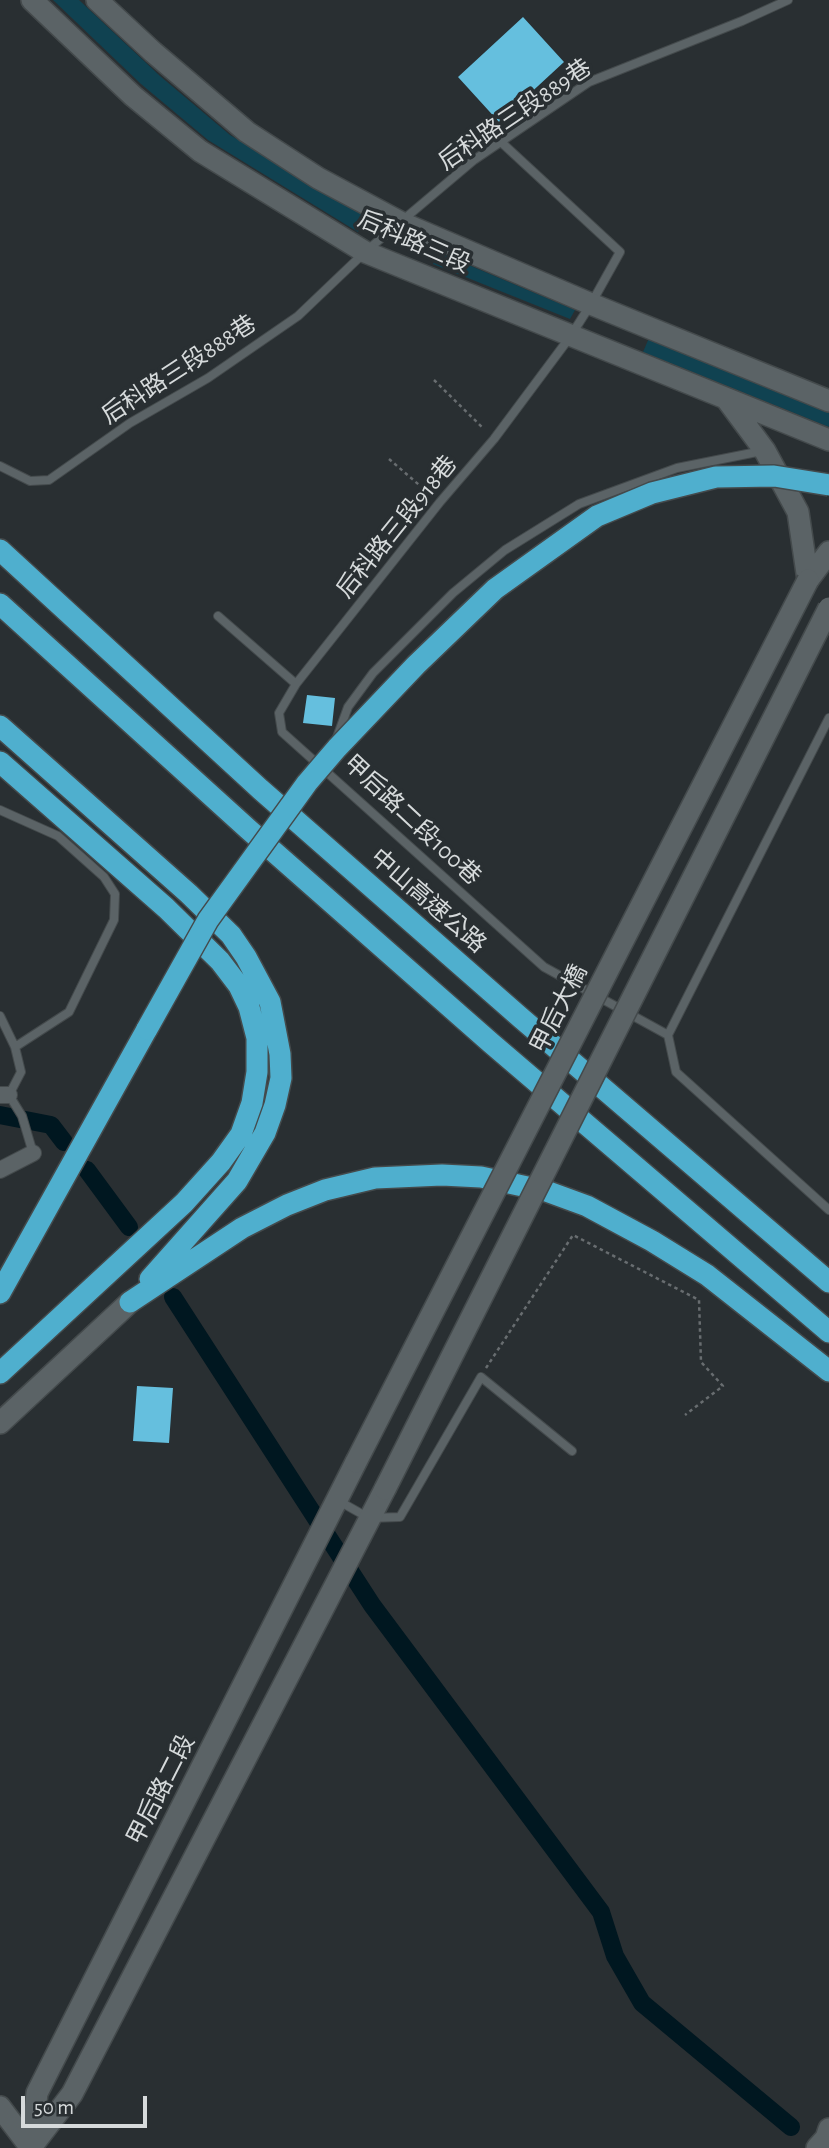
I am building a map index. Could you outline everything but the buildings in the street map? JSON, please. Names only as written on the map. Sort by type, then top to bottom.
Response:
[{"type":"highway","points":[[0,1293],[208,920],[280,818],[327,763],[416,666],[495,589],[597,516],[652,494],[716,477],[774,476],[829,485]]},
{"type":"highway","name":"中山高速公路","points":[[0,550],[260,789],[510,1009],[829,1282]]},
{"type":"highway","points":[[0,604],[258,838],[491,1043],[829,1332]]},
{"type":"highway","points":[[0,726],[189,894],[231,935],[270,1002],[280,1054],[281,1078],[265,1133],[237,1181],[130,1302]]},
{"type":"highway","points":[[0,762],[166,908],[220,961],[239,986],[249,1007],[257,1038],[257,1072],[252,1103],[241,1133],[222,1162],[184,1203],[0,1373]]},
{"type":"highway","points":[[130,1302],[242,1228],[287,1205],[325,1190],[375,1178],[442,1175],[481,1177],[546,1191],[587,1206],[652,1241],[707,1275],[829,1371]]},
{"type":"main road","name":"后科路三段","points":[[32,0],[133,96],[200,151],[365,253],[829,440]]},
{"type":"main road","name":"后科路三段","points":[[97,0],[247,132],[318,178],[402,223],[829,401]]},
{"type":"main road","points":[[727,400],[765,451],[799,512],[808,580]]},
{"type":"main road","points":[[808,580],[829,552]]},
{"type":"main road","name":"甲后大橋","points":[[356,1462],[808,580]]},
{"type":"main road","points":[[31,2148],[72,2094],[385,1489],[829,608]]},
{"type":"main road","points":[[0,1423],[130,1302]]},
{"type":"main road","name":"甲后路二段","points":[[31,2148],[37,2093],[356,1462]]},
{"type":"main road","points":[[0,2107],[31,2148]]},
{"type":"main road","points":[[0,2129],[31,2148]]},
{"type":"main road","points":[[817,2148],[829,2129]]},
{"type":"street","points":[[0,1170],[33,1153]]},
{"type":"lane","name":"后科路三段889巷","points":[[365,253],[474,160],[589,82],[788,0]]},
{"type":"lane","name":"后科路三段918巷","points":[[327,763],[282,732],[279,713],[296,684],[440,502],[494,439],[570,337],[592,304],[620,252],[501,142]]},
{"type":"lane","name":"后科路三段888巷","points":[[0,466],[30,481],[49,480],[130,423],[208,378],[298,316],[365,253]]},
{"type":"lane","name":"甲后路二段100巷","points":[[668,1035],[544,967],[327,763],[348,707],[358,690],[453,593],[505,550],[579,504],[677,468],[765,451]]},
{"type":"lane","points":[[218,616],[296,684]]},
{"type":"lane","points":[[829,718],[668,1035],[676,1073],[829,1210]]},
{"type":"lane","points":[[0,810],[58,836],[104,877],[115,894],[114,920],[69,1012],[15,1047]]},
{"type":"lane","points":[[0,1016],[15,1047],[21,1072],[5,1095],[22,1116],[33,1153]]},
{"type":"lane","points":[[337,1500],[369,1518],[400,1517],[481,1377],[572,1451]]},
{"type":"path","points":[[434,380],[494,439]]},
{"type":"path","points":[[389,459],[440,502]]},
{"type":"path","points":[[481,1377],[573,1235],[699,1300],[701,1362],[723,1386],[685,1415]]},
{"type":"shaded area","points":[[53,0],[79,0],[160,76],[230,135],[365,211],[358,232],[208,140],[141,84]]},
{"type":"shaded area","points":[[438,252],[575,310],[570,319],[433,264]]},
{"type":"shaded area","points":[[649,338],[829,411],[829,427],[643,352]]},
{"type":"waterway","points":[[0,1115],[51,1125],[64,1142]]},
{"type":"waterway","points":[[87,1170],[129,1227]]},
{"type":"waterway","points":[[173,1297],[372,1605],[601,1912],[615,1956],[642,2003],[791,2127]]}]
